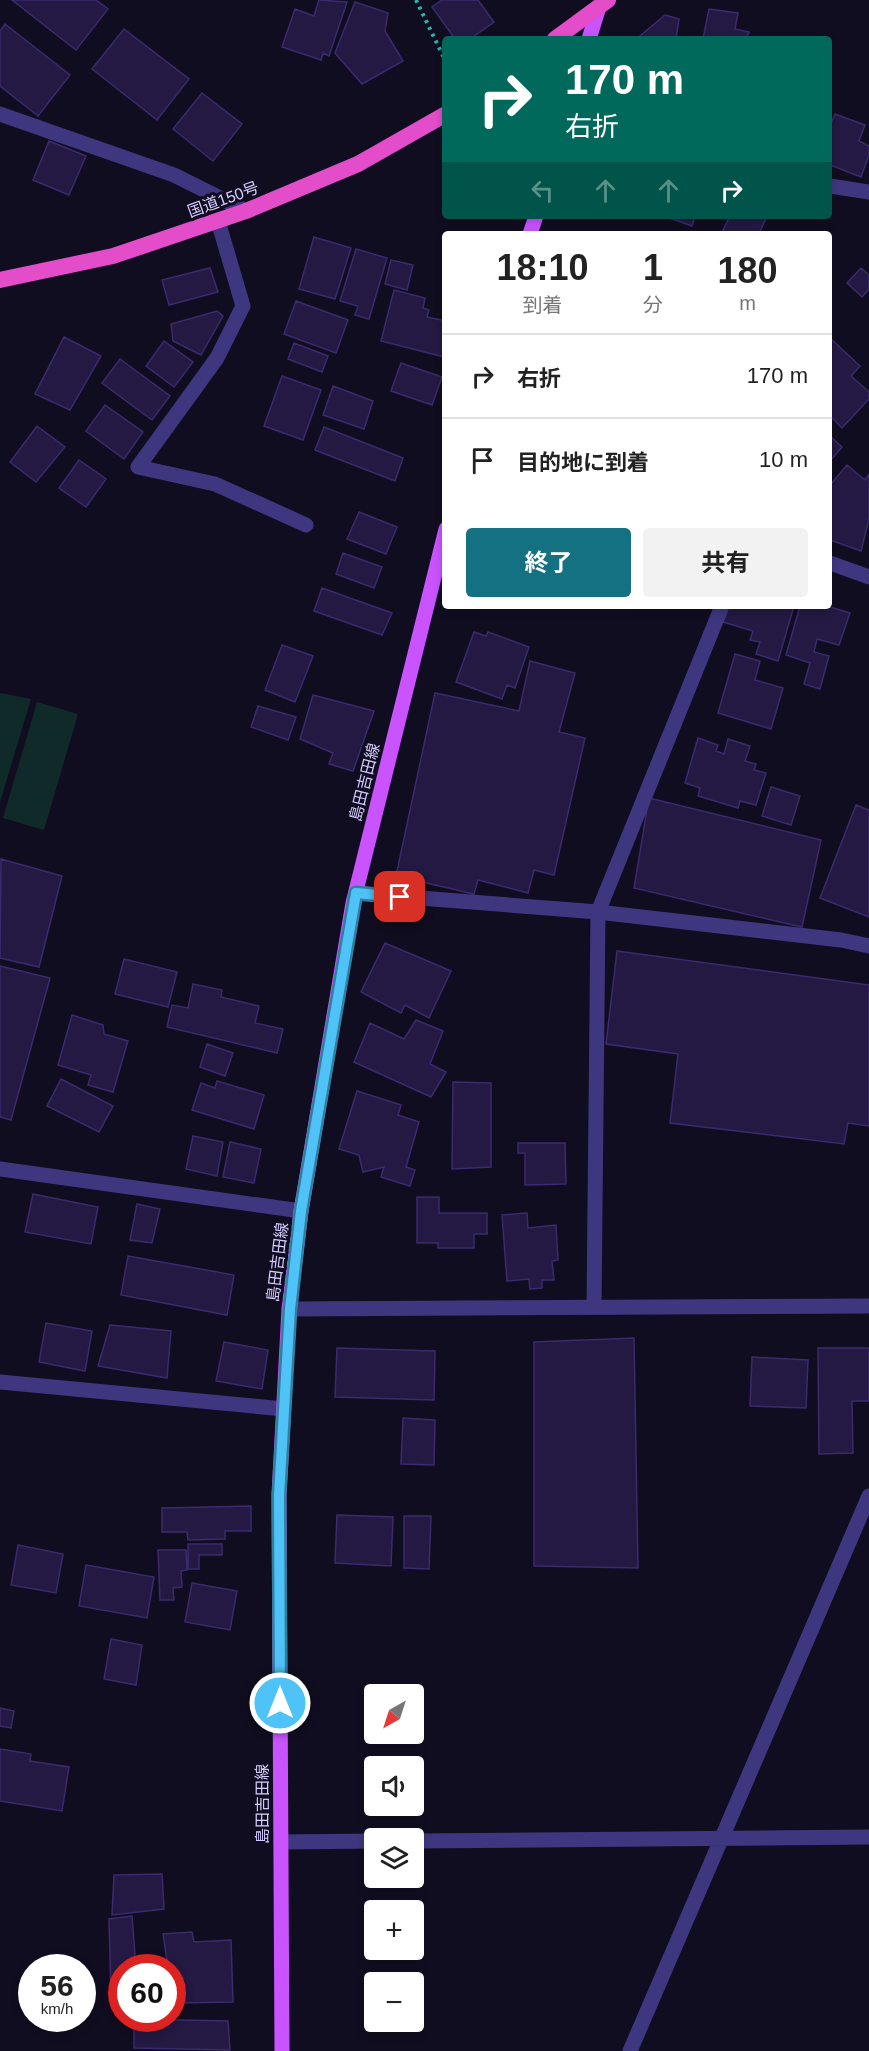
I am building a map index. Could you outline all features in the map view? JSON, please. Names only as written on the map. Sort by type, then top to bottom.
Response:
[{"type":"highway","points":[[559,36],[603,4]]},
{"type":"highway","name":"国道150号","points":[[0,280],[113,256],[246,211],[358,164],[442,116]]},
{"type":"main road","points":[[590,36],[603,4]]},
{"type":"main road","name":"島田吉田線","points":[[282,2051],[279,1495],[290,1309],[301,1211],[356,893],[442,545]]},
{"type":"street","points":[[0,114],[174,175],[246,211]]},
{"type":"street","points":[[832,186],[869,192]]},
{"type":"street","points":[[218,221],[243,306],[217,357],[138,467],[215,484],[306,525]]},
{"type":"street","points":[[832,564],[869,577]]},
{"type":"street","points":[[594,1307],[598,912],[721,609]]},
{"type":"street","points":[[356,893],[598,912],[841,940],[869,946]]},
{"type":"street","points":[[0,1168],[301,1211]]},
{"type":"street","points":[[290,1309],[869,1306]]},
{"type":"street","points":[[0,1382],[284,1409]]},
{"type":"street","points":[[630,2051],[869,1496]]},
{"type":"street","points":[[424,1841],[869,1837]]},
{"type":"street","points":[[280,1842],[364,1841]]},
{"type":"path","points":[[416,0],[442,54]]},
{"type":"green space","points":[[0,693],[31,699],[0,802]]},
{"type":"green space","points":[[37,702],[78,714],[44,830],[3,818]]},
{"type":"building","points":[[12,0],[96,0],[108,9],[76,50]]},
{"type":"building","points":[[319,0],[347,2],[329,56],[323,53],[321,60],[282,47],[295,9],[314,16]]},
{"type":"building","points":[[442,0],[478,0],[494,22],[474,36],[453,36],[432,7]]},
{"type":"building","points":[[355,2],[388,13],[385,31],[403,61],[362,84],[335,53]]},
{"type":"building","points":[[709,9],[738,13],[735,29],[749,32],[747,36],[704,36]]},
{"type":"building","points":[[665,15],[679,19],[676,36],[640,36]]},
{"type":"building","points":[[5,24],[70,75],[38,116],[0,86],[0,31]]},
{"type":"building","points":[[124,29],[189,79],[157,120],[92,69]]},
{"type":"building","points":[[202,93],[242,124],[213,161],[173,129]]},
{"type":"building","points":[[835,114],[865,125],[859,141],[869,146],[869,155],[861,177],[832,166],[832,121]]},
{"type":"building","points":[[49,141],[86,156],[69,195],[33,180]]},
{"type":"building","points":[[672,219],[694,219],[692,226]]},
{"type":"building","points":[[728,219],[766,219],[760,231],[722,231]]},
{"type":"building","points":[[314,237],[351,248],[335,299],[299,289]]},
{"type":"building","points":[[356,249],[387,258],[369,319],[355,315],[358,306],[340,301]]},
{"type":"building","points":[[391,260],[413,265],[407,290],[385,284]]},
{"type":"building","points":[[210,268],[218,292],[169,305],[162,280]]},
{"type":"building","points":[[861,268],[869,275],[869,289],[862,297],[847,283]]},
{"type":"building","points":[[394,290],[425,298],[423,308],[429,310],[427,317],[442,320],[442,356],[381,341]]},
{"type":"building","points":[[296,301],[348,320],[336,353],[284,334]]},
{"type":"building","points":[[217,311],[223,316],[201,355],[173,341],[171,324]]},
{"type":"building","points":[[64,337],[101,356],[70,410],[35,394]]},
{"type":"building","points":[[832,340],[860,366],[851,376],[869,392],[869,399],[842,428],[832,418]]},
{"type":"building","points":[[164,341],[193,362],[174,387],[146,366]]},
{"type":"building","points":[[294,343],[328,356],[322,372],[288,359]]},
{"type":"building","points":[[120,359],[170,396],[152,420],[102,383]]},
{"type":"building","points":[[401,363],[442,377],[432,405],[391,391]]},
{"type":"building","points":[[282,376],[321,390],[303,440],[264,426]]},
{"type":"building","points":[[333,386],[373,401],[364,429],[323,415]]},
{"type":"building","points":[[105,405],[143,432],[124,459],[86,431]]},
{"type":"building","points":[[37,426],[65,447],[36,482],[10,462]]},
{"type":"building","points":[[324,427],[403,458],[395,481],[315,450]]},
{"type":"building","points":[[832,438],[842,447],[832,459]]},
{"type":"building","points":[[79,460],[106,479],[86,507],[59,488]]},
{"type":"building","points":[[847,465],[865,480],[869,474],[869,519],[861,551],[832,541],[832,483]]},
{"type":"building","points":[[359,512],[397,527],[386,554],[347,539]]},
{"type":"building","points":[[343,553],[382,567],[374,588],[336,574]]},
{"type":"building","points":[[322,588],[392,613],[382,635],[314,611]]},
{"type":"building","points":[[832,608],[850,613],[839,645],[817,639],[814,652],[829,656],[820,689],[804,684],[810,663],[786,655],[799,609]]},
{"type":"building","points":[[727,609],[793,609],[778,661],[756,654],[760,642],[750,640],[753,631],[723,622]]},
{"type":"building","points":[[474,632],[486,636],[488,632],[529,647],[515,688],[507,685],[502,699],[456,682]]},
{"type":"building","points":[[282,645],[313,656],[295,702],[265,690]]},
{"type":"building","points":[[735,654],[760,661],[755,680],[783,688],[771,729],[718,713]]},
{"type":"building","points":[[530,661],[575,673],[559,732],[585,738],[554,875],[534,870],[528,893],[478,880],[474,894],[396,876],[435,693],[519,711]]},
{"type":"building","points":[[313,695],[374,711],[353,771],[329,764],[333,753],[300,739]]},
{"type":"building","points":[[258,706],[296,717],[288,740],[251,727]]},
{"type":"building","points":[[698,738],[718,745],[716,751],[724,754],[728,739],[750,746],[745,761],[756,764],[754,770],[766,773],[756,805],[740,801],[738,808],[698,796],[700,788],[685,783]]},
{"type":"building","points":[[771,787],[800,796],[791,825],[762,816]]},
{"type":"building","points":[[649,798],[821,840],[802,927],[634,888]]},
{"type":"building","points":[[856,805],[869,810],[869,917],[820,898]]},
{"type":"building","points":[[1,859],[62,876],[39,967],[0,958]]},
{"type":"building","points":[[385,943],[451,971],[429,1018],[405,1005],[401,1013],[361,992]]},
{"type":"building","points":[[617,951],[869,985],[869,1126],[848,1123],[844,1144],[670,1123],[678,1054],[606,1044]]},
{"type":"building","points":[[124,959],[177,972],[168,1007],[115,994]]},
{"type":"building","points":[[0,966],[50,978],[11,1120],[0,1117]]},
{"type":"building","points":[[193,984],[222,990],[221,997],[259,1006],[255,1023],[283,1029],[277,1053],[167,1027],[172,1005],[188,1008]]},
{"type":"building","points":[[72,1015],[103,1025],[104,1034],[128,1041],[113,1092],[88,1085],[91,1075],[58,1065]]},
{"type":"building","points":[[416,1020],[443,1031],[430,1064],[446,1072],[431,1097],[354,1062],[370,1023],[404,1039]]},
{"type":"building","points":[[207,1044],[233,1053],[225,1076],[200,1067]]},
{"type":"building","points":[[61,1079],[113,1106],[99,1132],[47,1106]]},
{"type":"building","points":[[217,1081],[264,1095],[254,1129],[192,1110],[201,1083],[215,1088]]},
{"type":"building","points":[[453,1082],[491,1083],[491,1167],[452,1169]]},
{"type":"building","points":[[357,1091],[401,1105],[398,1115],[419,1122],[406,1167],[415,1170],[410,1186],[381,1177],[384,1167],[363,1172],[359,1155],[339,1149]]},
{"type":"building","points":[[193,1136],[223,1142],[217,1176],[186,1169]]},
{"type":"building","points":[[230,1142],[261,1149],[254,1183],[223,1177]]},
{"type":"building","points":[[518,1143],[565,1143],[566,1184],[525,1185],[525,1153],[518,1153]]},
{"type":"building","points":[[33,1194],[98,1207],[91,1244],[25,1232]]},
{"type":"building","points":[[417,1197],[439,1197],[439,1213],[487,1213],[487,1234],[474,1234],[474,1248],[438,1248],[438,1243],[417,1243]]},
{"type":"building","points":[[137,1204],[160,1209],[152,1243],[130,1240]]},
{"type":"building","points":[[527,1213],[528,1228],[556,1225],[558,1260],[552,1261],[554,1280],[542,1280],[542,1288],[530,1289],[529,1279],[507,1281],[502,1215]]},
{"type":"building","points":[[128,1256],[234,1275],[227,1315],[121,1295]]},
{"type":"building","points":[[46,1323],[92,1331],[85,1371],[39,1362]]},
{"type":"building","points":[[110,1325],[171,1331],[167,1378],[98,1366]]},
{"type":"building","points":[[634,1338],[638,1568],[534,1566],[534,1342]]},
{"type":"building","points":[[224,1342],[268,1350],[262,1389],[216,1381]]},
{"type":"building","points":[[337,1348],[435,1351],[434,1400],[335,1397]]},
{"type":"building","points":[[818,1348],[869,1348],[869,1401],[852,1401],[853,1453],[819,1454]]},
{"type":"building","points":[[752,1357],[808,1360],[806,1408],[750,1406]]},
{"type":"building","points":[[403,1418],[435,1420],[434,1465],[401,1464]]},
{"type":"building","points":[[251,1506],[251,1531],[225,1531],[225,1539],[188,1540],[187,1532],[162,1532],[162,1508]]},
{"type":"building","points":[[337,1515],[393,1517],[391,1566],[335,1563]]},
{"type":"building","points":[[404,1516],[431,1516],[429,1569],[404,1568]]},
{"type":"building","points":[[188,1544],[222,1544],[222,1555],[199,1555],[199,1569],[188,1569]]},
{"type":"building","points":[[18,1545],[63,1554],[56,1593],[11,1585]]},
{"type":"building","points":[[158,1550],[186,1550],[187,1570],[181,1571],[182,1587],[173,1588],[174,1600],[160,1600]]},
{"type":"building","points":[[86,1565],[154,1577],[147,1618],[79,1606]]},
{"type":"building","points":[[192,1583],[237,1591],[230,1630],[185,1622]]},
{"type":"building","points":[[111,1639],[142,1645],[136,1685],[104,1679]]},
{"type":"building","points":[[0,1708],[14,1711],[11,1728],[0,1726]]},
{"type":"building","points":[[0,1749],[31,1754],[30,1761],[69,1767],[62,1811],[0,1801]]},
{"type":"building","points":[[162,1874],[164,1909],[112,1915],[114,1875]]},
{"type":"building","points":[[132,1916],[135,1954],[110,1954],[109,1919]]},
{"type":"building","points":[[192,1932],[194,1942],[231,1940],[233,2002],[186,2003],[186,1954],[166,1954],[163,1934]]},
{"type":"building","points":[[186,2020],[228,2021],[230,2050],[134,2048],[134,2032],[186,2032]]},
{"type":"route","points":[[280,1703],[279,1495],[290,1309],[301,1211],[356,893],[400,897]]}]
